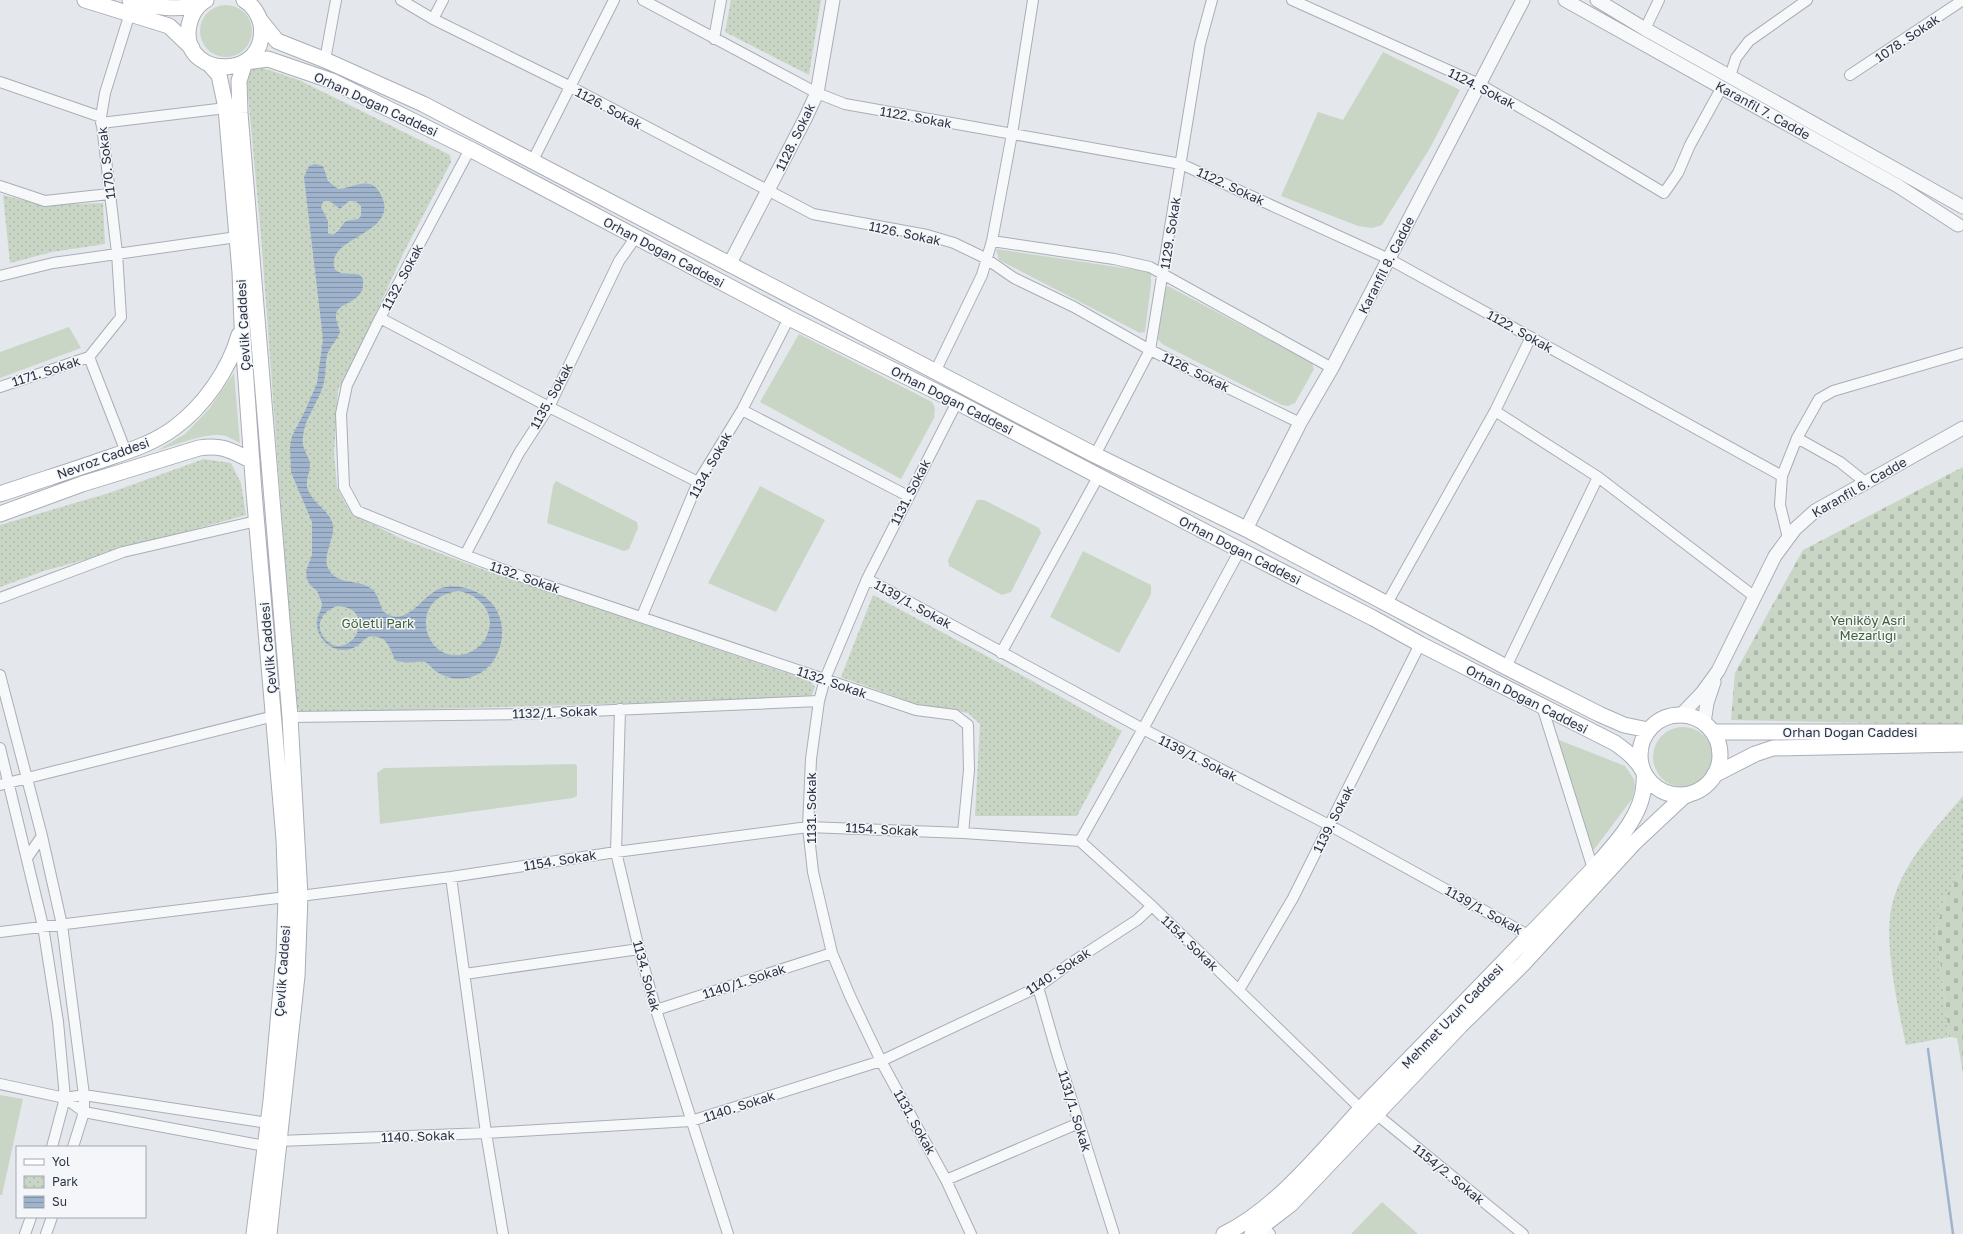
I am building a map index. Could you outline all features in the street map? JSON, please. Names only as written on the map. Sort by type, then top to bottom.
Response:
[{"type":"main road","points":[[85,0],[130,7],[172,9],[186,8],[203,1]]},
{"type":"main road","points":[[245,0],[255,10],[260,20],[277,42],[326,60],[423,104],[1095,455],[1246,529],[1386,605],[1506,667],[1599,714],[1624,725],[1648,730]]},
{"type":"main road","points":[[192,48],[188,36],[189,24],[193,12],[203,1]]},
{"type":"main road","points":[[130,7],[168,26],[192,48]]},
{"type":"main road","points":[[245,62],[254,54],[260,44],[262,32],[260,20]]},
{"type":"main road","name":"Çevlik Caddesi","points":[[192,48],[199,58],[210,65],[219,75],[226,108],[237,237],[256,521],[284,839],[293,896],[284,955],[268,1123],[272,1143],[269,1234]]},
{"type":"main road","name":"Orhan Doğan Caddesi","points":[[210,65],[222,68],[234,67],[245,62],[268,60],[324,79],[470,149],[789,318],[957,402],[1098,477],[1373,618],[1420,644],[1615,743],[1630,753],[1644,772]]},
{"type":"main road","name":"Çevlik Caddesi","points":[[245,62],[239,81],[240,113],[290,717],[293,896],[298,976],[272,1143],[254,1234]]},
{"type":"main road","name":"Nevroz Caddesi","points":[[0,494],[126,452],[174,429],[195,410],[223,373],[235,350],[242,324]]},
{"type":"main road","name":"Nevroz Caddesi","points":[[0,514],[82,484],[213,445],[227,448],[252,461]]},
{"type":"main road","points":[[1262,1231],[1291,1204],[1376,1114],[1523,964],[1635,842],[1683,797],[1692,793],[1701,789],[1714,775],[1719,765],[1720,753],[1718,742],[1708,727],[1693,717],[1681,715],[1669,716],[1658,721],[1648,730],[1640,750],[1640,762],[1650,782],[1659,789],[1681,795],[1692,793]]},
{"type":"main road","name":"Orhan Doğan Caddesi","points":[[1708,727],[1963,732]]},
{"type":"main road","points":[[1714,775],[1755,754],[1773,748],[1963,744]]},
{"type":"main road","name":"Mehmet Uzun Caddesi","points":[[1224,1234],[1238,1227],[1260,1212],[1312,1163],[1361,1109],[1530,936],[1593,869],[1616,843],[1637,810],[1643,796],[1644,772]]},
{"type":"street","points":[[326,60],[336,0]]},
{"type":"street","name":"1126. Sokak","points":[[401,0],[434,19],[570,87],[813,214],[927,235],[954,244],[986,258],[1014,278],[1074,307],[1150,350],[1300,423]]},
{"type":"street","points":[[434,19],[443,0]]},
{"type":"street","name":"1126. Sokak","points":[[532,162],[614,0]]},
{"type":"street","name":"1122. Sokak","points":[[643,0],[817,93],[844,104],[1181,164],[1389,259],[1782,476]]},
{"type":"street","points":[[714,39],[721,0]]},
{"type":"street","name":"1128. Sokak","points":[[729,265],[817,93],[833,0]]},
{"type":"street","points":[[935,372],[982,275],[992,241],[1012,134],[1033,0]]},
{"type":"street","name":"1129. Sokak","points":[[1095,455],[1150,350],[1200,44],[1212,0]]},
{"type":"street","name":"1124. Sokak","points":[[1292,0],[1479,84],[1550,124],[1664,193],[1678,173],[1690,145],[1722,87]]},
{"type":"street","name":"Karanfil 8. Cadde","points":[[1246,529],[1300,423],[1332,368],[1523,0]]},
{"type":"street","name":"Karanfil 7. Cadde","points":[[1565,0],[1898,186],[1961,229]]},
{"type":"street","name":"Karanfil 7. Cadde","points":[[1597,0],[1644,29],[1963,207]]},
{"type":"street","points":[[1644,29],[1659,0]]},
{"type":"street","points":[[1730,76],[1736,58],[1749,41],[1794,4],[1807,0]]},
{"type":"street","name":"1078. Sokak","points":[[1850,75],[1963,0]]},
{"type":"street","name":"1170. Sokak","points":[[121,317],[117,253],[101,120],[105,93],[130,7]]},
{"type":"street","points":[[0,82],[101,120],[226,108]]},
{"type":"street","name":"1132. Sokak","points":[[470,149],[380,318],[347,384],[341,414],[344,487],[357,511],[528,579],[642,616],[916,710],[955,715],[968,725],[969,770],[963,833]]},
{"type":"street","points":[[0,186],[45,201],[109,194]]},
{"type":"street","points":[[1961,229],[1959,218],[1963,212]]},
{"type":"street","points":[[0,276],[53,263],[237,237]]},
{"type":"street","name":"1135. Sokak","points":[[465,555],[519,453],[549,407],[619,261],[636,237]]},
{"type":"street","points":[[992,241],[1114,259],[1150,267],[1332,368]]},
{"type":"street","name":"1171. Sokak","points":[[0,387],[89,357],[121,317]]},
{"type":"street","points":[[380,318],[549,407],[698,482]]},
{"type":"street","name":"1134. Sokak","points":[[642,616],[698,482],[742,410],[789,318]]},
{"type":"street","points":[[1386,605],[1495,411],[1531,337]]},
{"type":"street","points":[[1788,538],[1780,505],[1782,476],[1797,438],[1819,399],[1833,391],[1963,353]]},
{"type":"street","points":[[89,357],[126,452]]},
{"type":"street","name":"1131. Sokak","points":[[957,402],[867,579],[824,679],[819,701],[811,759],[808,827],[813,872],[832,953],[850,996],[881,1061],[946,1180],[971,1234]]},
{"type":"street","points":[[742,410],[908,496]]},
{"type":"street","points":[[1495,411],[1598,477],[1755,597]]},
{"type":"street","name":"Karanfil 6. Cadde","points":[[1718,671],[1775,556],[1795,529],[1815,511],[1963,428]]},
{"type":"street","points":[[1797,438],[1840,462],[1865,482]]},
{"type":"street","points":[[1001,653],[1098,477]]},
{"type":"street","points":[[1506,667],[1598,477]]},
{"type":"street","points":[[0,598],[123,552],[256,521]]},
{"type":"street","points":[[1080,841],[1143,730],[1240,550]]},
{"type":"street","name":"1139/1. Sokak","points":[[867,579],[1143,730],[1329,825],[1530,936]]},
{"type":"street","name":"1139. Sokak","points":[[1239,990],[1293,898],[1420,644]]},
{"type":"street","points":[[1681,715],[1702,693],[1718,671]]},
{"type":"street","points":[[1708,727],[1707,703],[1718,671]]},
{"type":"street","points":[[1,682],[42,836],[62,925],[84,1095],[84,1112],[73,1146]]},
{"type":"street","name":"1132/1. Sokak","points":[[290,717],[521,714],[819,701]]},
{"type":"street","points":[[1542,706],[1593,869]]},
{"type":"street","name":"1134. Sokak","points":[[620,709],[616,852],[639,949],[656,1010],[728,1234]]},
{"type":"street","points":[[4,784],[274,716]]},
{"type":"street","points":[[0,748],[4,784],[27,858],[44,926],[58,1022],[65,1098],[52,1146]]},
{"type":"street","name":"1154. Sokak","points":[[0,932],[451,877],[616,852],[808,827],[963,833],[1080,841],[1152,906],[1361,1109]]},
{"type":"street","points":[[27,858],[42,836]]},
{"type":"street","points":[[451,877],[486,1133],[503,1234]]},
{"type":"street","name":"1140. Sokak","points":[[84,1112],[177,1129],[272,1143],[486,1133],[691,1121],[881,1061],[1038,987],[1068,965],[1137,920],[1152,906]]},
{"type":"street","points":[[465,974],[639,949]]},
{"type":"street","name":"1140/1. Sokak","points":[[656,1010],[832,953]]},
{"type":"street","name":"1131/1. Sokak","points":[[1038,987],[1114,1234]]},
{"type":"street","points":[[58,1022],[72,1006]]},
{"type":"street","points":[[0,1084],[65,1098],[84,1095],[268,1123]]},
{"type":"street","points":[[65,1098],[84,1112]]},
{"type":"street","points":[[169,1109],[177,1129]]},
{"type":"street","name":"1154/2. Sokak","points":[[1376,1114],[1523,1234]]},
{"type":"street","points":[[946,1180],[1079,1123]]},
{"type":"street","points":[[25,1234],[31,1218]]},
{"type":"street","points":[[46,1234],[52,1218]]},
{"type":"green space","points":[[731,0],[821,0],[809,75],[725,32]]},
{"type":"green space","points":[[226,5],[240,9],[248,17],[252,31],[248,45],[240,53],[226,57],[212,53],[204,45],[200,31],[204,17],[212,9]]},
{"type":"green space","points":[[1383,52],[1460,90],[1430,148],[1382,225],[1372,228],[1358,226],[1281,196],[1318,112],[1343,120]]},
{"type":"green space","name":"Göletli Park","points":[[254,67],[263,68],[299,80],[450,155],[451,162],[403,254],[350,370],[338,390],[334,453],[337,487],[350,511],[402,539],[482,569],[810,681],[815,687],[811,697],[302,713],[296,707],[261,236],[246,72]]},
{"type":"green space","points":[[3,195],[42,205],[103,203],[105,244],[52,252],[10,263]]},
{"type":"green space","points":[[996,249],[1151,272],[1145,332],[1140,333],[999,260]]},
{"type":"green space","points":[[1168,286],[1312,363],[1314,369],[1295,403],[1288,406],[1282,405],[1162,344],[1158,339],[1163,294],[1164,289]]},
{"type":"green space","points":[[69,327],[81,348],[0,378],[0,352]]},
{"type":"green space","points":[[799,334],[932,402],[935,408],[934,418],[901,479],[760,402]]},
{"type":"green space","points":[[234,373],[240,443],[226,436],[210,435],[158,450],[185,434],[209,409]]},
{"type":"green space","points":[[204,459],[231,463],[241,483],[246,515],[44,571],[0,587],[0,525],[109,493]]},
{"type":"green space","name":"Yeniköy Asri Mezarlığı","points":[[1963,467],[1963,725],[1731,720],[1735,673],[1803,550]]},
{"type":"green space","points":[[556,481],[637,522],[638,528],[629,549],[624,551],[547,523],[553,486]]},
{"type":"green space","points":[[760,486],[825,520],[776,612],[708,583]]},
{"type":"green space","points":[[977,500],[984,500],[1039,528],[1041,533],[1011,592],[1002,595],[949,566],[948,560]]},
{"type":"green space","points":[[1083,551],[1151,585],[1151,594],[1119,653],[1050,617]]},
{"type":"green space","points":[[873,595],[1122,731],[1077,816],[975,816],[980,724],[968,713],[916,704],[841,677]]},
{"type":"green space","points":[[1677,727],[1689,727],[1705,735],[1711,745],[1713,757],[1711,769],[1705,779],[1689,787],[1677,787],[1661,779],[1653,763],[1653,751],[1661,735]]},
{"type":"green space","points":[[1554,738],[1625,766],[1634,779],[1635,787],[1632,799],[1593,851]]},
{"type":"green space","points":[[575,764],[577,766],[577,796],[573,798],[380,824],[377,773],[384,768]]},
{"type":"green space","points":[[1963,796],[1963,870],[1945,897],[1936,929],[1949,1037],[1906,1045],[1895,992],[1890,953],[1890,916],[1893,901],[1898,886],[1913,858],[1932,832]]},
{"type":"green space","points":[[1963,870],[1963,1073],[1957,1038],[1949,1037],[1936,929],[1945,897]]},
{"type":"green space","points":[[0,1095],[23,1099],[2,1195],[0,1195]]},
{"type":"green space","points":[[1382,1202],[1418,1234],[1351,1234]]},
{"type":"water","points":[[315,164],[323,166],[328,181],[338,189],[363,184],[373,185],[382,197],[384,209],[381,219],[373,227],[351,241],[335,256],[335,269],[341,273],[360,275],[363,279],[363,288],[356,298],[340,308],[337,312],[336,319],[340,332],[328,353],[323,386],[308,417],[304,430],[303,446],[310,462],[307,486],[312,497],[329,515],[333,526],[327,556],[328,568],[331,573],[342,580],[360,584],[371,589],[376,594],[383,611],[391,616],[399,617],[406,614],[432,593],[444,587],[461,587],[482,595],[492,604],[499,614],[502,627],[502,639],[498,652],[492,663],[483,671],[471,677],[461,679],[447,677],[438,673],[425,662],[404,662],[395,660],[387,643],[378,637],[368,637],[355,647],[347,650],[341,650],[330,646],[321,638],[318,632],[317,620],[322,603],[317,591],[310,585],[307,579],[306,571],[312,555],[312,522],[291,472],[290,447],[292,436],[317,383],[323,339],[304,177],[309,166]],"holes":[[[330,201],[340,209],[349,201],[355,201],[361,206],[361,216],[358,219],[346,221],[337,231],[330,235],[328,233],[328,221],[321,207],[323,202]],[[459,591],[466,593],[479,601],[488,612],[490,619],[487,635],[484,641],[474,650],[468,653],[453,655],[441,651],[432,642],[427,630],[426,617],[431,605],[442,596]],[[338,606],[351,609],[357,616],[359,625],[357,634],[351,641],[343,646],[334,645],[325,639],[321,634],[321,619],[333,608]]]},
{"type":"waterway","points":[[1928,1049],[1953,1234]]}]
